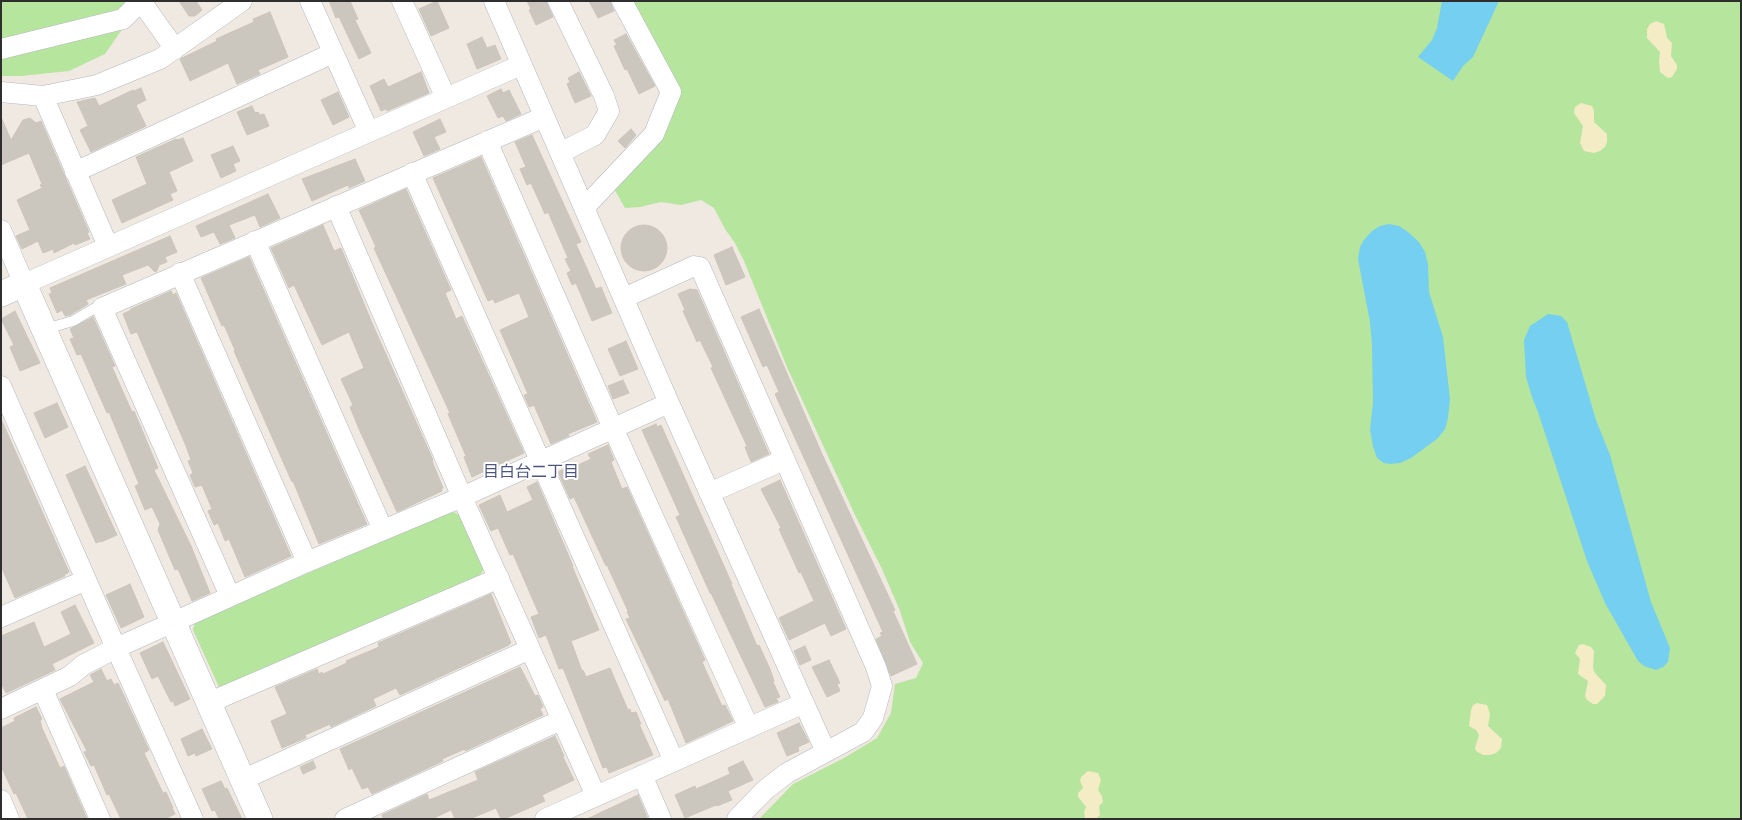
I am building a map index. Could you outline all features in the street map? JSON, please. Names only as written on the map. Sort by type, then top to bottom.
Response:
[{"type":"street","points":[[1,92],[43,96],[96,85],[160,59],[242,1]]},
{"type":"street","points":[[310,1],[369,132]]},
{"type":"street","points":[[402,1],[446,98]]},
{"type":"street","points":[[494,1],[669,403],[826,752]]},
{"type":"street","points":[[558,1],[604,96],[609,111],[595,135],[560,153]]},
{"type":"street","points":[[584,208],[654,134],[671,92],[622,1]]},
{"type":"street","points":[[1,49],[123,19],[143,4],[176,49]]},
{"type":"street","points":[[75,172],[333,53]]},
{"type":"street","points":[[1,294],[521,65]]},
{"type":"street","points":[[43,96],[108,246]]},
{"type":"street","points":[[230,596],[102,308],[544,117]]},
{"type":"street","points":[[488,141],[613,428],[748,728]]},
{"type":"street","points":[[412,174],[674,761]]},
{"type":"street","points":[[336,206],[462,497],[596,796]]},
{"type":"street","points":[[1,230],[172,623],[260,819]]},
{"type":"street","points":[[255,241],[383,530]]},
{"type":"street","points":[[624,298],[694,266],[700,267],[876,667],[882,686],[873,718],[863,732],[787,773],[764,790],[737,819]]},
{"type":"street","points":[[180,273],[307,562]]},
{"type":"street","points":[[1,386],[193,819]]},
{"type":"street","points":[[1,709],[70,676],[83,665],[116,648],[307,562],[462,497],[669,403]]},
{"type":"street","points":[[709,493],[784,460]]},
{"type":"street","points":[[208,703],[498,578]]},
{"type":"street","points":[[4,609],[86,580]]},
{"type":"street","points":[[242,780],[530,650]]},
{"type":"street","points":[[43,690],[100,819]]},
{"type":"street","points":[[545,819],[804,703]]},
{"type":"street","points":[[345,819],[561,720]]},
{"type":"street","points":[[642,775],[662,819]]},
{"type":"street","points":[[1,800],[9,819]]},
{"type":"lane","points":[[45,329],[74,321],[95,308],[102,308]]},
{"type":"green space","points":[[1,1],[132,1],[125,25],[105,54],[69,71],[1,76]]},
{"type":"green space","points":[[624,1],[1741,1],[1741,819],[759,819],[793,784],[844,758],[877,738],[891,713],[895,684],[916,678],[923,663],[910,642],[900,611],[882,569],[787,367],[744,261],[714,208],[701,200],[681,205],[661,202],[625,208],[613,187],[669,87]]},
{"type":"green space","points":[[452,511],[461,516],[484,569],[480,575],[225,689],[219,687],[193,630],[195,622]]},
{"type":"sand","points":[[1656,21],[1664,24],[1667,38],[1672,43],[1671,56],[1677,65],[1677,69],[1672,77],[1668,78],[1660,72],[1660,52],[1647,38],[1647,29],[1650,24]]},
{"type":"sand","points":[[1581,103],[1592,106],[1594,122],[1607,134],[1605,147],[1594,153],[1584,151],[1580,143],[1583,126],[1574,113],[1575,107]]},
{"type":"sand","points":[[1583,644],[1591,647],[1594,651],[1593,668],[1606,685],[1605,696],[1597,704],[1587,700],[1585,696],[1588,681],[1578,674],[1580,659],[1575,653],[1579,645]]},
{"type":"sand","points":[[1477,703],[1487,705],[1490,714],[1488,726],[1502,739],[1501,748],[1496,753],[1490,755],[1483,755],[1476,751],[1475,748],[1479,735],[1476,730],[1469,726],[1471,710],[1473,705]]},
{"type":"sand","points":[[1088,771],[1098,773],[1101,780],[1098,790],[1103,802],[1099,806],[1100,815],[1096,819],[1085,819],[1084,812],[1086,807],[1078,797],[1078,793],[1083,788],[1080,781],[1081,777]]},
{"type":"water","points":[[1442,1],[1499,1],[1473,57],[1463,66],[1453,81],[1418,57],[1432,40],[1437,28]]},
{"type":"water","points":[[1389,224],[1399,226],[1408,232],[1419,242],[1425,252],[1428,264],[1429,292],[1443,337],[1450,399],[1445,429],[1437,439],[1411,458],[1400,463],[1390,464],[1384,463],[1377,458],[1370,430],[1373,402],[1372,345],[1370,322],[1358,259],[1360,247],[1364,240],[1372,231],[1380,226]]},
{"type":"water","points":[[1548,314],[1561,316],[1567,322],[1596,420],[1610,455],[1651,602],[1670,648],[1668,662],[1656,670],[1644,666],[1638,661],[1605,603],[1587,561],[1532,397],[1526,377],[1524,340],[1530,326]]},
{"type":"building","points":[[179,1],[196,1],[202,10],[195,16],[189,16]]},
{"type":"building","points":[[329,1],[350,1],[358,19],[355,20],[371,53],[359,59],[339,17],[336,18]]},
{"type":"building","points":[[437,1],[449,28],[431,36],[419,9]]},
{"type":"building","points":[[527,1],[546,1],[553,17],[536,25]]},
{"type":"building","points":[[589,1],[610,1],[614,11],[598,18]]},
{"type":"building","points":[[270,12],[288,57],[258,70],[260,74],[237,84],[228,63],[190,81],[180,59],[217,41],[216,39],[254,22],[253,19]]},
{"type":"building","points":[[626,34],[655,86],[639,94],[614,46],[617,45],[614,40]]},
{"type":"building","points":[[482,37],[487,48],[495,45],[501,59],[477,69],[467,44]]},
{"type":"building","points":[[421,72],[429,93],[387,111],[386,109],[381,111],[370,86],[384,79],[388,87]]},
{"type":"building","points":[[579,72],[591,96],[575,103],[567,84],[570,82],[568,78]]},
{"type":"building","points":[[141,88],[146,100],[136,105],[146,126],[91,152],[80,130],[88,126],[77,102],[95,98],[99,106]]},
{"type":"building","points":[[501,89],[503,93],[509,90],[521,114],[506,121],[503,116],[498,118],[487,96]]},
{"type":"building","points":[[338,92],[349,117],[333,125],[321,100]]},
{"type":"building","points":[[252,106],[255,113],[264,114],[269,126],[247,135],[237,112]]},
{"type":"building","points":[[1,117],[11,140],[23,120],[30,118],[36,123],[41,121],[89,232],[87,233],[90,239],[75,245],[74,243],[54,253],[53,249],[43,253],[38,241],[22,249],[16,236],[30,230],[17,200],[42,188],[40,185],[42,184],[29,153],[1,165]]},
{"type":"building","points":[[440,119],[446,132],[434,137],[440,149],[424,156],[413,132]]},
{"type":"building","points":[[631,129],[636,135],[625,148],[618,141]]},
{"type":"building","points":[[532,135],[581,242],[576,244],[596,289],[601,287],[612,313],[592,321],[576,283],[572,285],[567,273],[571,271],[565,259],[568,258],[548,212],[545,214],[531,183],[527,185],[520,169],[526,167],[515,142]]},
{"type":"building","points":[[183,138],[193,161],[169,172],[177,191],[170,194],[173,200],[122,223],[112,200],[147,184],[136,157],[176,139]]},
{"type":"building","points":[[233,146],[240,161],[233,164],[236,171],[221,178],[211,155]]},
{"type":"building","points":[[481,157],[597,422],[568,434],[569,436],[551,444],[534,405],[529,407],[524,395],[528,394],[500,330],[529,317],[519,293],[495,303],[493,299],[488,301],[433,178]]},
{"type":"building","points":[[355,159],[365,181],[349,188],[348,185],[312,201],[302,179]]},
{"type":"building","points":[[406,189],[451,290],[445,293],[456,319],[462,316],[524,453],[472,477],[464,457],[466,456],[448,414],[450,413],[374,248],[376,247],[359,210]]},
{"type":"building","points":[[268,194],[280,218],[260,227],[255,215],[229,225],[235,238],[220,244],[214,232],[201,237],[196,226]]},
{"type":"building","points":[[323,225],[334,251],[341,248],[433,460],[443,488],[441,489],[442,491],[397,512],[359,429],[350,407],[353,405],[341,379],[364,368],[349,332],[322,345],[294,285],[289,288],[271,248]]},
{"type":"building","points":[[639,225],[649,225],[663,235],[667,248],[663,261],[657,267],[649,271],[639,271],[625,261],[621,253],[621,243],[631,229]]},
{"type":"building","points":[[170,236],[177,252],[165,257],[167,262],[159,265],[157,271],[155,272],[148,265],[122,275],[126,284],[86,300],[88,304],[70,315],[65,316],[62,310],[57,313],[49,294],[52,293],[50,288]]},
{"type":"building","points":[[732,247],[745,277],[726,285],[714,255]]},
{"type":"building","points":[[249,257],[367,524],[319,544],[224,325],[222,326],[201,278]]},
{"type":"building","points":[[690,289],[697,290],[769,454],[751,462],[745,447],[747,446],[711,368],[713,367],[700,340],[697,342],[683,311],[685,310],[678,294]]},
{"type":"building","points":[[171,291],[173,295],[176,293],[291,556],[245,577],[229,539],[225,541],[218,523],[214,525],[208,511],[212,509],[202,485],[195,487],[190,475],[193,473],[188,461],[191,460],[186,446],[137,332],[131,334],[123,314]]},
{"type":"building","points":[[759,309],[822,454],[895,610],[893,611],[917,664],[891,676],[876,639],[882,636],[880,633],[883,632],[775,394],[779,392],[767,365],[763,367],[741,317]]},
{"type":"building","points":[[15,311],[40,363],[20,371],[10,347],[14,345],[1,319]]},
{"type":"building","points":[[93,317],[115,366],[112,367],[132,412],[134,411],[158,468],[154,470],[191,546],[210,593],[192,601],[178,569],[175,570],[158,530],[160,524],[152,507],[145,510],[135,486],[139,484],[109,412],[107,413],[81,354],[77,355],[70,339],[74,338],[70,329]]},
{"type":"building","points":[[626,341],[638,369],[620,376],[608,349]]},
{"type":"building","points":[[623,380],[629,393],[613,399],[608,386]]},
{"type":"building","points":[[57,403],[68,427],[45,438],[34,413]]},
{"type":"building","points":[[1,419],[69,572],[65,576],[15,598],[1,566]]},
{"type":"building","points":[[656,424],[657,427],[661,425],[732,584],[757,646],[759,645],[770,669],[773,682],[780,697],[776,698],[778,702],[765,707],[676,517],[680,515],[642,430]]},
{"type":"building","points":[[608,445],[614,460],[611,462],[622,489],[627,487],[705,660],[702,662],[722,706],[725,705],[733,721],[686,743],[668,699],[665,701],[626,619],[630,618],[628,611],[607,565],[574,497],[570,499],[558,472],[591,459],[588,454]]},
{"type":"building","points":[[85,466],[117,535],[96,543],[66,475]]},
{"type":"building","points":[[780,480],[846,629],[831,636],[825,623],[789,640],[779,618],[814,601],[801,572],[799,573],[779,529],[781,528],[761,489]]},
{"type":"building","points":[[537,482],[599,630],[571,641],[582,671],[586,677],[610,668],[628,710],[630,709],[631,713],[636,712],[641,724],[639,724],[653,755],[609,773],[607,767],[603,768],[563,668],[559,669],[546,635],[539,638],[531,617],[539,614],[513,554],[510,555],[498,528],[491,531],[479,505],[500,495],[507,512],[533,500],[527,487]]},
{"type":"building","points":[[130,584],[144,617],[121,628],[106,595]]},
{"type":"building","points":[[491,594],[511,643],[509,645],[400,695],[396,688],[373,699],[376,706],[331,727],[330,724],[305,735],[306,738],[282,748],[271,721],[287,714],[275,687],[317,669],[319,674],[322,672],[323,674],[347,663],[346,661],[379,647],[378,643]]},
{"type":"building","points":[[75,605],[94,643],[52,664],[55,670],[6,693],[1,683],[1,636],[34,622],[44,647],[71,634],[61,612]]},
{"type":"building","points":[[163,642],[190,699],[175,706],[173,701],[171,702],[158,676],[152,679],[140,653]]},
{"type":"building","points":[[805,646],[811,660],[800,665],[794,651]]},
{"type":"building","points":[[829,660],[840,683],[837,684],[840,691],[827,697],[812,667]]},
{"type":"building","points":[[520,667],[535,696],[538,695],[543,707],[540,709],[543,715],[465,751],[465,749],[442,759],[443,761],[372,794],[368,787],[362,789],[352,768],[349,770],[340,749]]},
{"type":"building","points":[[101,669],[107,681],[111,679],[114,685],[118,683],[149,750],[144,753],[163,793],[166,792],[175,814],[165,819],[121,819],[109,794],[107,795],[94,765],[91,766],[84,752],[87,751],[60,699],[94,682],[90,675]]},
{"type":"building","points":[[36,707],[42,719],[40,720],[42,728],[60,768],[64,766],[87,819],[28,819],[1,766],[1,728],[15,721],[14,718]]},
{"type":"building","points":[[799,723],[809,742],[798,747],[799,751],[787,756],[777,733]]},
{"type":"building","points":[[202,729],[212,749],[196,756],[195,753],[188,756],[181,739]]},
{"type":"building","points":[[555,736],[574,780],[542,795],[545,801],[504,819],[501,819],[496,808],[470,819],[455,819],[451,810],[432,819],[383,819],[382,815],[427,794],[429,800],[478,780],[475,772]]},
{"type":"building","points":[[313,761],[316,768],[303,774],[300,767]]},
{"type":"building","points":[[743,761],[753,780],[728,791],[732,800],[685,818],[675,795],[695,786],[696,789],[730,774],[728,768]]},
{"type":"building","points":[[221,781],[225,789],[227,788],[242,819],[219,819],[215,810],[212,811],[202,789]]},
{"type":"building","points":[[638,795],[648,819],[587,819]]},
{"type":"district","name":"目白台二丁目","points":[[531,473]]}]
